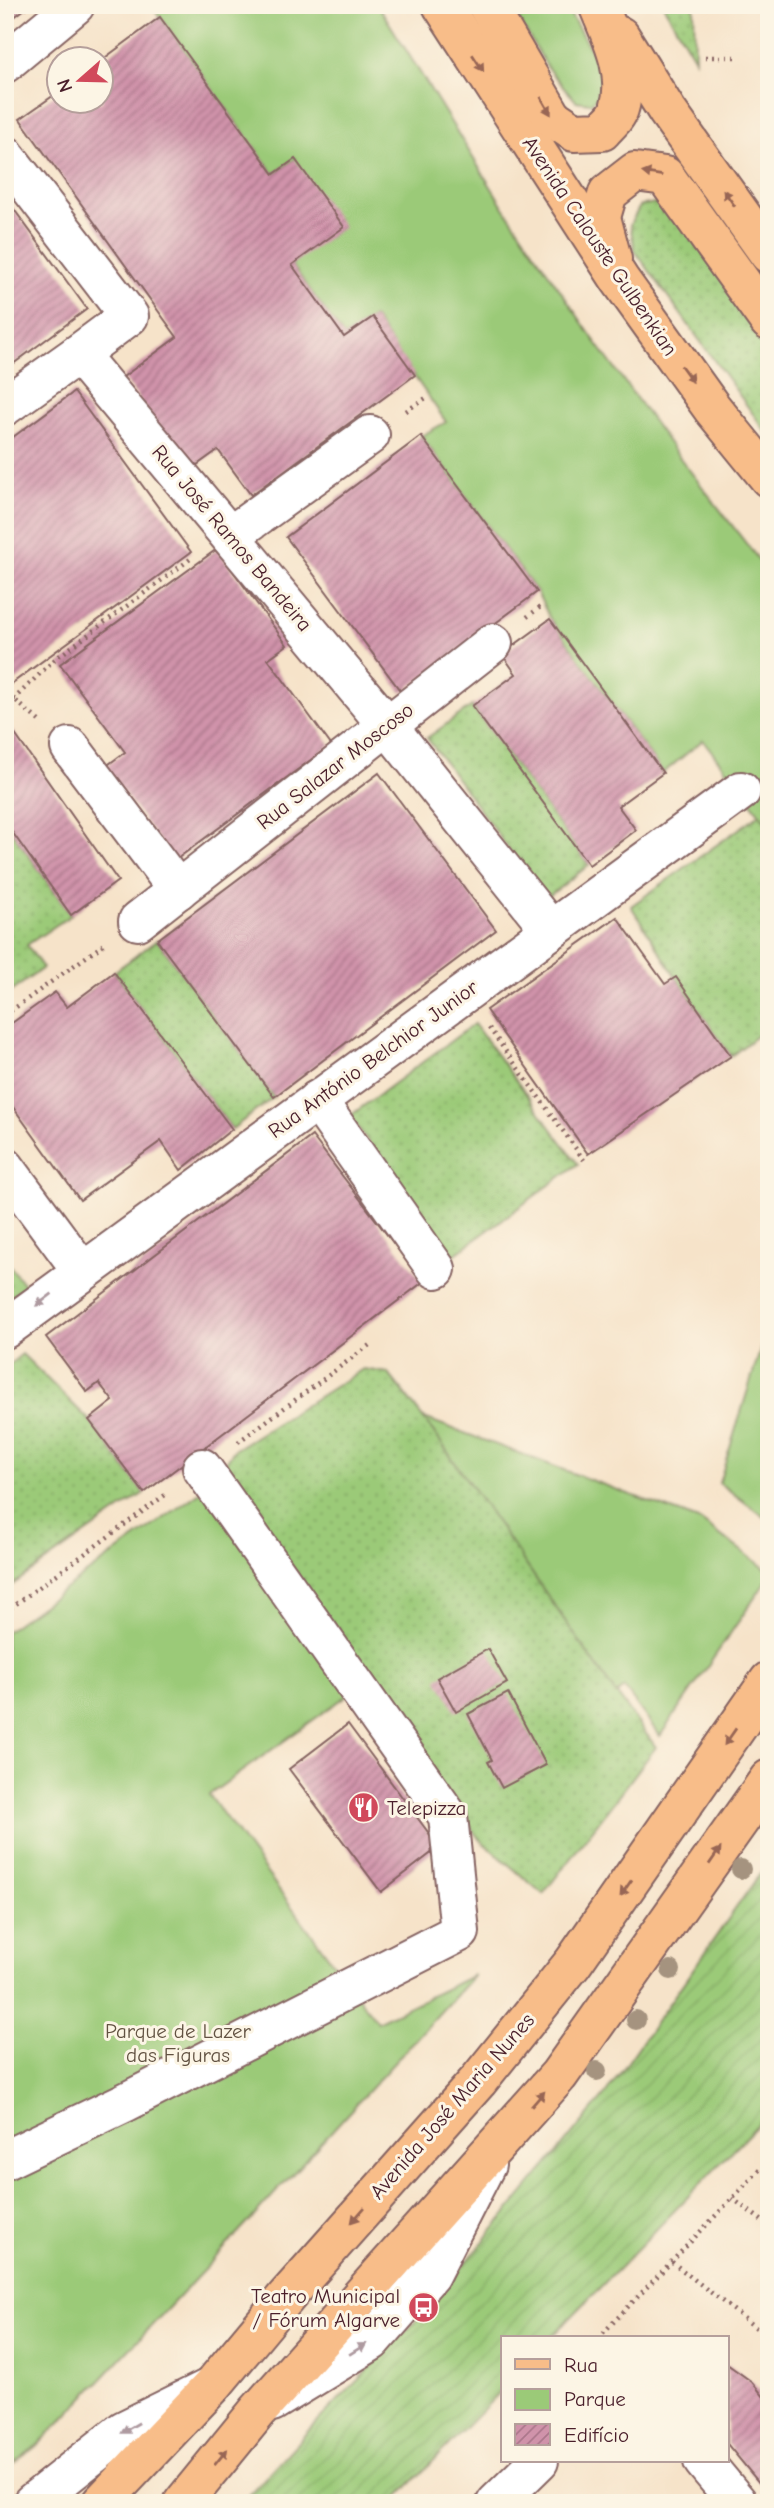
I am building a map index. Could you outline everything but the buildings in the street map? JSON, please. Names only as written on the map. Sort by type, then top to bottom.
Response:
[{"type":"main road","name":"Avenida Calouste Gulbenkian","points":[[442,5],[620,280],[712,408],[769,478]]},
{"type":"main road","points":[[487,5],[553,118],[574,132],[602,131],[619,111],[621,89],[618,54],[600,5]]},
{"type":"main road","points":[[600,5],[667,111],[769,254]]},
{"type":"main road","points":[[620,280],[601,217],[608,193],[635,172],[664,176],[769,321]]},
{"type":"main road","name":"Avenida José Maria Nunes","points":[[101,2503],[212,2386],[287,2296],[478,2081],[573,1963],[769,1681]]},
{"type":"main road","points":[[183,2503],[258,2411],[559,2075],[769,1779]]},
{"type":"street","points":[[5,63],[75,5]]},
{"type":"street","points":[[5,155],[129,316],[5,406]]},
{"type":"street","name":"Rua José Ramos Bandeira","points":[[78,354],[387,724],[551,930]]},
{"type":"street","points":[[230,536],[370,435]]},
{"type":"street","name":"Rua Salazar Moscoso","points":[[138,921],[493,643]]},
{"type":"street","points":[[69,747],[178,890]]},
{"type":"street","name":"Rua António Belchior Junior","points":[[5,1329],[741,791]]},
{"type":"street","points":[[317,1100],[436,1269]]},
{"type":"street","points":[[5,1167],[82,1271]]},
{"type":"street","points":[[5,2160],[127,2102],[460,1932],[448,1816],[202,1468]]},
{"type":"street","points":[[32,2503],[124,2430],[212,2386]]},
{"type":"street","points":[[496,2503],[538,2462]]},
{"type":"street","points":[[704,2462],[728,2499]]},
{"type":"path","points":[[705,57],[737,57]]},
{"type":"path","points":[[5,687],[14,699],[54,660],[211,544],[230,536]]},
{"type":"path","points":[[5,1015],[138,921]]},
{"type":"path","points":[[464,993],[584,1160]]},
{"type":"path","points":[[5,1612],[372,1344]]},
{"type":"path","points":[[603,2333],[769,2160]]},
{"type":"path","points":[[732,2198],[769,2226]]},
{"type":"path","points":[[672,2262],[769,2338]]},
{"type":"green space","points":[[151,5],[378,5],[503,206],[592,337],[673,449],[769,573],[769,826],[703,740],[663,773],[550,619],[537,592],[421,436],[446,422],[373,317],[344,337],[292,265],[295,159],[274,174]]},
{"type":"green space","points":[[510,5],[565,5],[607,78],[602,94],[590,103],[576,101],[549,70]]},
{"type":"green space","points":[[663,5],[694,5],[695,59]]},
{"type":"green space","points":[[659,202],[673,212],[769,338],[769,436],[635,251],[630,225],[640,206]]},
{"type":"green space","points":[[472,706],[589,865],[545,899],[427,738]]},
{"type":"green space","points":[[760,814],[769,826],[769,1026],[731,1056],[631,906]]},
{"type":"green space","points":[[5,822],[71,915],[27,945],[43,968],[5,996]]},
{"type":"green space","points":[[157,940],[274,1097],[232,1129],[114,972]]},
{"type":"green space","points":[[474,1024],[578,1164],[450,1258],[350,1116]]},
{"type":"green space","points":[[5,1259],[25,1286],[5,1301]]},
{"type":"green space","points":[[769,1322],[769,1520],[719,1483]]},
{"type":"green space","points":[[22,1354],[89,1420],[144,1493],[5,1590],[5,1368]]},
{"type":"green space","points":[[363,1369],[388,1373],[423,1418],[656,1747],[543,1894],[480,1840],[231,1500],[222,1468],[234,1450]]},
{"type":"green space","points":[[424,1418],[701,1521],[769,1571],[769,1577],[660,1736],[624,1688],[616,1694]]},
{"type":"green space","name":"Parque de Lazer das Figuras","points":[[203,1490],[349,1694],[209,1795],[377,2022],[474,1975],[95,2386],[39,2444],[5,2470],[5,1632]]},
{"type":"green space","points":[[769,1861],[769,2113],[553,2336],[501,2336],[501,2391],[392,2503],[242,2503],[425,2312],[604,2096]]},
{"type":"place","name":"Telepizza","points":[[364,1808]]},
{"type":"place","name":"Teatro Municipal / Fórum Algarve","points":[[423,2308]]}]
